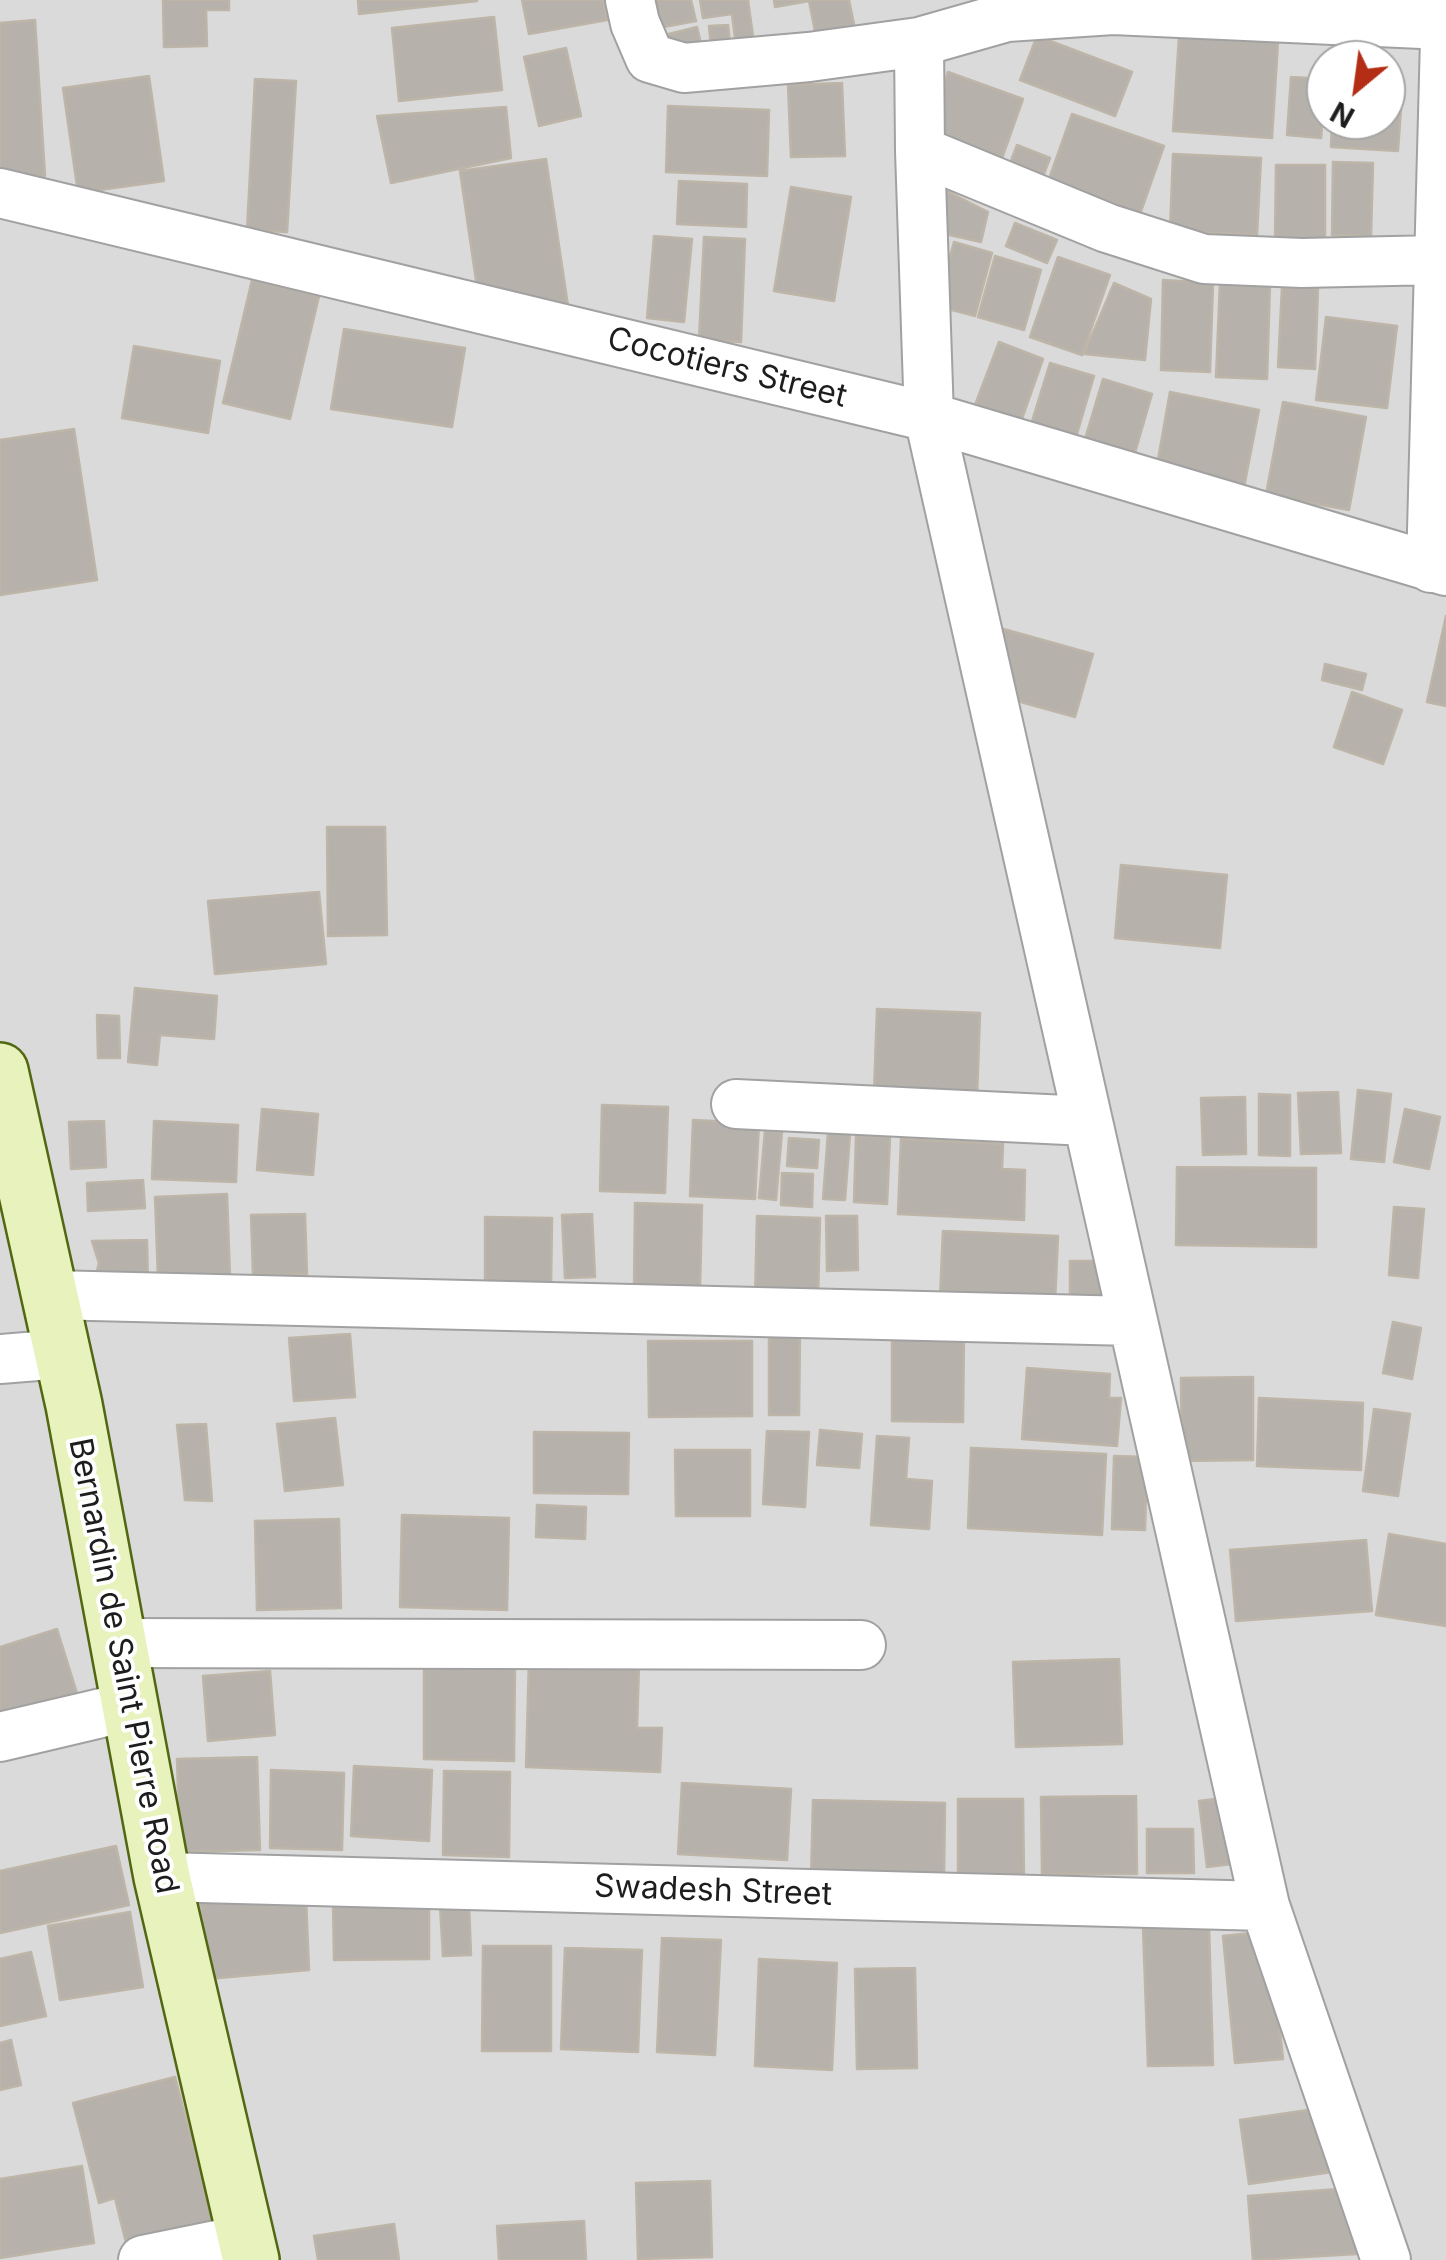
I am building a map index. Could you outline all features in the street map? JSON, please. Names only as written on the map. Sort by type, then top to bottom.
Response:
[{"type":"main road","name":"Bernardin de Saint Pierre Road","points":[[0,1071],[62,1354],[162,1876],[248,2250]]},
{"type":"street","points":[[630,0],[650,58],[684,68],[809,58],[919,42],[1007,17],[1113,10],[1445,13],[1438,260],[1438,570]]},
{"type":"street","points":[[919,42],[929,417],[1264,1906],[1386,2260]]},
{"type":"street","points":[[920,150],[1107,228],[1204,259],[1302,263],[1438,260]]},
{"type":"street","name":"Cocotiers Street","points":[[0,193],[929,417],[1438,570]]},
{"type":"street","points":[[736,1104],[1087,1121]]},
{"type":"street","points":[[50,1295],[1132,1321]]},
{"type":"street","points":[[0,1358],[62,1354]]},
{"type":"street","points":[[119,1643],[860,1645]]},
{"type":"street","points":[[0,1738],[131,1706]]},
{"type":"street","name":"Swadesh Street","points":[[162,1876],[1264,1906]]},
{"type":"street","points":[[143,2260],[248,2250]]},
{"type":"shaded area","points":[[0,0],[1446,0],[1446,2260],[0,2260]]},
{"type":"building","points":[[163,0],[229,0],[229,10],[206,10],[207,46],[164,47]]},
{"type":"building","points":[[358,0],[477,0],[477,1],[359,14]]},
{"type":"building","points":[[522,0],[603,0],[607,20],[529,34]]},
{"type":"building","points":[[652,0],[691,0],[696,21],[658,28]]},
{"type":"building","points":[[700,0],[748,0],[754,44],[736,46],[732,14],[703,18]]},
{"type":"building","points":[[774,0],[849,0],[855,29],[816,36],[809,1],[775,7]]},
{"type":"building","points":[[494,17],[502,90],[399,101],[392,28]]},
{"type":"building","points":[[35,20],[45,176],[0,179],[0,23]]},
{"type":"building","points":[[728,25],[731,53],[712,55],[709,26]]},
{"type":"building","points":[[697,27],[704,56],[661,36]]},
{"type":"building","points":[[1037,36],[1132,72],[1115,116],[1020,80]]},
{"type":"building","points":[[1179,36],[1278,42],[1272,138],[1173,131]]},
{"type":"building","points":[[566,48],[581,116],[539,126],[524,57]]},
{"type":"building","points":[[948,72],[1023,99],[1001,161],[926,135]]},
{"type":"building","points":[[149,76],[164,181],[78,193],[63,88]]},
{"type":"building","points":[[1291,77],[1306,78],[1306,137],[1287,135]]},
{"type":"building","points":[[255,79],[296,81],[287,232],[247,230]]},
{"type":"building","points":[[842,83],[845,156],[791,157],[788,85]]},
{"type":"building","points":[[668,106],[769,110],[767,176],[666,172]]},
{"type":"building","points":[[506,107],[511,158],[391,183],[377,116]]},
{"type":"building","points":[[1072,114],[1164,146],[1140,214],[1048,182]]},
{"type":"building","points":[[1331,140],[1399,140],[1398,151],[1331,147]]},
{"type":"building","points":[[1017,145],[1050,158],[1039,187],[1006,174]]},
{"type":"building","points":[[1173,154],[1261,158],[1257,235],[1170,231]]},
{"type":"building","points":[[546,159],[568,306],[477,287],[460,171]]},
{"type":"building","points":[[1333,162],[1373,163],[1371,236],[1332,235]]},
{"type":"building","points":[[1276,165],[1325,165],[1325,240],[1275,240]]},
{"type":"building","points":[[679,181],[747,184],[746,227],[677,224]]},
{"type":"building","points":[[937,186],[988,212],[981,242],[927,230]]},
{"type":"building","points":[[791,187],[851,197],[834,301],[774,291]]},
{"type":"building","points":[[1015,223],[1057,240],[1047,263],[1006,246]]},
{"type":"building","points":[[654,236],[692,239],[684,322],[647,318]]},
{"type":"building","points":[[704,237],[745,239],[741,342],[699,340]]},
{"type":"building","points":[[954,242],[992,253],[975,316],[937,306]]},
{"type":"building","points":[[995,256],[1041,270],[1024,330],[978,317]]},
{"type":"building","points":[[1058,257],[1110,275],[1082,355],[1030,337]]},
{"type":"building","points":[[252,280],[319,296],[290,419],[223,403]]},
{"type":"building","points":[[1163,280],[1213,283],[1210,372],[1161,370]]},
{"type":"building","points":[[1220,282],[1270,284],[1267,379],[1216,377]]},
{"type":"building","points":[[1114,283],[1151,299],[1145,360],[1084,354]]},
{"type":"building","points":[[1282,287],[1318,289],[1315,369],[1278,367]]},
{"type":"building","points":[[1326,317],[1397,326],[1387,408],[1316,400]]},
{"type":"building","points":[[344,329],[465,348],[452,427],[331,409]]},
{"type":"building","points":[[999,342],[1043,359],[1018,430],[972,413]]},
{"type":"building","points":[[134,346],[220,361],[208,433],[122,418]]},
{"type":"building","points":[[1050,363],[1094,376],[1074,444],[1029,431]]},
{"type":"building","points":[[1103,379],[1152,394],[1132,463],[1082,449]]},
{"type":"building","points":[[1170,392],[1259,410],[1244,487],[1156,471]]},
{"type":"building","points":[[1283,402],[1366,417],[1349,510],[1266,495]]},
{"type":"building","points":[[74,429],[97,580],[0,595],[0,440]]},
{"type":"building","points":[[1446,616],[1446,706],[1427,702]]},
{"type":"building","points":[[1000,628],[1093,654],[1075,717],[1010,699]]},
{"type":"building","points":[[1325,664],[1366,674],[1362,690],[1322,680]]},
{"type":"building","points":[[1352,692],[1402,710],[1383,764],[1334,747]]},
{"type":"building","points":[[327,827],[385,827],[387,935],[328,936]]},
{"type":"building","points":[[1121,865],[1227,875],[1220,948],[1115,938]]},
{"type":"building","points":[[319,892],[326,964],[215,974],[208,901]]},
{"type":"building","points":[[135,988],[217,996],[214,1039],[160,1035],[157,1065],[128,1062]]},
{"type":"building","points":[[877,1009],[980,1013],[977,1097],[874,1093]]},
{"type":"building","points":[[97,1015],[119,1016],[120,1058],[98,1058]]},
{"type":"building","points":[[1358,1090],[1391,1094],[1384,1162],[1351,1159]]},
{"type":"building","points":[[1338,1092],[1341,1153],[1301,1154],[1298,1093]]},
{"type":"building","points":[[1259,1094],[1290,1095],[1290,1156],[1259,1155]]},
{"type":"building","points":[[1245,1097],[1246,1154],[1203,1155],[1201,1098]]},
{"type":"building","points":[[602,1105],[668,1107],[665,1193],[600,1191]]},
{"type":"building","points":[[262,1109],[318,1114],[313,1175],[257,1170]]},
{"type":"building","points":[[1405,1109],[1440,1117],[1429,1169],[1394,1162]]},
{"type":"building","points":[[693,1120],[759,1123],[755,1199],[690,1196]]},
{"type":"building","points":[[104,1121],[106,1167],[71,1169],[69,1122]]},
{"type":"building","points":[[154,1121],[238,1125],[236,1182],[152,1179]]},
{"type":"building","points":[[765,1131],[782,1132],[776,1200],[759,1198]]},
{"type":"building","points":[[828,1133],[850,1134],[845,1200],[823,1199]]},
{"type":"building","points":[[856,1136],[890,1137],[887,1204],[854,1202]]},
{"type":"building","points":[[789,1138],[819,1140],[817,1168],[787,1166]]},
{"type":"building","points":[[901,1139],[1003,1144],[1002,1169],[1025,1170],[1024,1220],[898,1214]]},
{"type":"building","points":[[1177,1167],[1316,1168],[1316,1247],[1176,1245]]},
{"type":"building","points":[[782,1173],[813,1174],[812,1207],[781,1205]]},
{"type":"building","points":[[143,1180],[145,1208],[88,1211],[87,1183]]},
{"type":"building","points":[[227,1194],[230,1277],[158,1279],[155,1197]]},
{"type":"building","points":[[635,1203],[702,1205],[700,1288],[634,1287]]},
{"type":"building","points":[[1394,1207],[1424,1209],[1418,1278],[1389,1275]]},
{"type":"building","points":[[305,1214],[307,1274],[253,1275],[251,1215]]},
{"type":"building","points":[[592,1214],[595,1277],[565,1278],[562,1215]]},
{"type":"building","points":[[757,1216],[820,1218],[818,1299],[755,1298]]},
{"type":"building","points":[[826,1216],[857,1216],[858,1270],[827,1271]]},
{"type":"building","points":[[485,1217],[552,1218],[551,1287],[485,1286]]},
{"type":"building","points":[[943,1231],[1058,1236],[1055,1302],[940,1297]]},
{"type":"building","points":[[147,1240],[148,1285],[93,1286],[99,1263],[92,1241]]},
{"type":"building","points":[[1070,1261],[1100,1261],[1101,1302],[1070,1302]]},
{"type":"building","points":[[1393,1322],[1421,1328],[1412,1379],[1383,1373]]},
{"type":"building","points":[[769,1331],[800,1332],[799,1415],[769,1415]]},
{"type":"building","points":[[892,1332],[964,1333],[963,1422],[892,1421]]},
{"type":"building","points":[[350,1334],[355,1397],[294,1401],[289,1338]]},
{"type":"building","points":[[648,1341],[752,1341],[752,1416],[649,1417]]},
{"type":"building","points":[[1027,1368],[1110,1374],[1109,1398],[1121,1398],[1117,1446],[1022,1439]]},
{"type":"building","points":[[1253,1377],[1253,1460],[1182,1461],[1181,1378]]},
{"type":"building","points":[[1259,1398],[1363,1403],[1361,1470],[1257,1466]]},
{"type":"building","points":[[1374,1409],[1410,1414],[1398,1496],[1363,1491]]},
{"type":"building","points":[[335,1418],[343,1485],[285,1491],[277,1424]]},
{"type":"building","points":[[206,1424],[212,1501],[185,1500],[177,1425]]},
{"type":"building","points":[[820,1430],[862,1434],[859,1468],[817,1465]]},
{"type":"building","points":[[767,1431],[809,1432],[805,1507],[763,1504]]},
{"type":"building","points":[[534,1432],[629,1433],[628,1494],[534,1493]]},
{"type":"building","points":[[877,1436],[909,1438],[906,1479],[932,1481],[929,1529],[871,1525]]},
{"type":"building","points":[[971,1448],[1106,1454],[1102,1535],[968,1528]]},
{"type":"building","points":[[675,1450],[750,1450],[750,1516],[676,1516]]},
{"type":"building","points":[[1114,1456],[1147,1457],[1145,1530],[1112,1529]]},
{"type":"building","points":[[537,1505],[586,1507],[585,1539],[536,1537]]},
{"type":"building","points":[[402,1515],[509,1518],[507,1610],[400,1607]]},
{"type":"building","points":[[339,1519],[341,1608],[257,1610],[255,1521]]},
{"type":"building","points":[[1389,1534],[1446,1544],[1446,1626],[1376,1615]]},
{"type":"building","points":[[1366,1540],[1372,1611],[1236,1621],[1230,1550]]},
{"type":"building","points":[[57,1629],[80,1703],[0,1727],[0,1647]]},
{"type":"building","points":[[529,1659],[639,1664],[637,1728],[662,1728],[660,1772],[526,1767]]},
{"type":"building","points":[[1119,1659],[1122,1744],[1016,1747],[1013,1662]]},
{"type":"building","points":[[424,1662],[515,1664],[514,1761],[424,1759]]},
{"type":"building","points":[[270,1671],[275,1735],[208,1741],[203,1676]]},
{"type":"building","points":[[257,1757],[260,1850],[180,1852],[177,1759]]},
{"type":"building","points":[[354,1766],[432,1770],[429,1841],[351,1836]]},
{"type":"building","points":[[271,1770],[344,1773],[342,1850],[270,1848]]},
{"type":"building","points":[[444,1771],[510,1772],[509,1857],[443,1855]]},
{"type":"building","points":[[682,1783],[791,1789],[787,1860],[678,1854]]},
{"type":"building","points":[[1136,1796],[1137,1874],[1042,1874],[1041,1797]]},
{"type":"building","points":[[1232,1797],[1240,1863],[1207,1867],[1199,1801]]},
{"type":"building","points":[[958,1799],[1023,1799],[1024,1879],[958,1879]]},
{"type":"building","points":[[813,1800],[945,1803],[944,1880],[811,1878]]},
{"type":"building","points":[[1147,1829],[1193,1829],[1194,1873],[1147,1873]]},
{"type":"building","points":[[116,1846],[129,1905],[0,1933],[0,1871]]},
{"type":"building","points":[[199,1893],[306,1898],[309,1970],[207,1979]]},
{"type":"building","points":[[333,1901],[429,1901],[429,1959],[334,1960]]},
{"type":"building","points":[[469,1904],[471,1955],[443,1956],[440,1906]]},
{"type":"building","points":[[130,1912],[143,1987],[60,2000],[48,1926]]},
{"type":"building","points":[[1209,1925],[1213,2065],[1148,2066],[1143,1927]]},
{"type":"building","points":[[1269,1931],[1283,2059],[1235,2063],[1223,1936]]},
{"type":"building","points":[[662,1938],[721,1940],[715,2055],[657,2052]]},
{"type":"building","points":[[483,1946],[551,1946],[551,2051],[482,2051]]},
{"type":"building","points":[[565,1948],[642,1950],[638,2052],[561,2049]]},
{"type":"building","points":[[31,1952],[46,2016],[0,2026],[0,1959]]},
{"type":"building","points":[[759,1959],[837,1963],[832,2070],[755,2066]]},
{"type":"building","points":[[915,1968],[917,2068],[857,2069],[855,1969]]},
{"type":"building","points":[[11,2040],[21,2085],[0,2090],[0,2043]]},
{"type":"building","points":[[175,2077],[215,2228],[128,2251],[115,2198],[99,2203],[73,2103]]},
{"type":"building","points":[[1322,2108],[1332,2172],[1249,2184],[1240,2120]]},
{"type":"building","points":[[82,2166],[94,2243],[0,2258],[0,2179]]},
{"type":"building","points":[[710,2181],[712,2257],[638,2259],[636,2183]]},
{"type":"building","points":[[1351,2188],[1357,2254],[1253,2260],[1248,2196]]},
{"type":"building","points":[[584,2221],[586,2260],[499,2260],[497,2226]]},
{"type":"building","points":[[394,2224],[399,2260],[318,2260],[314,2236]]}]
